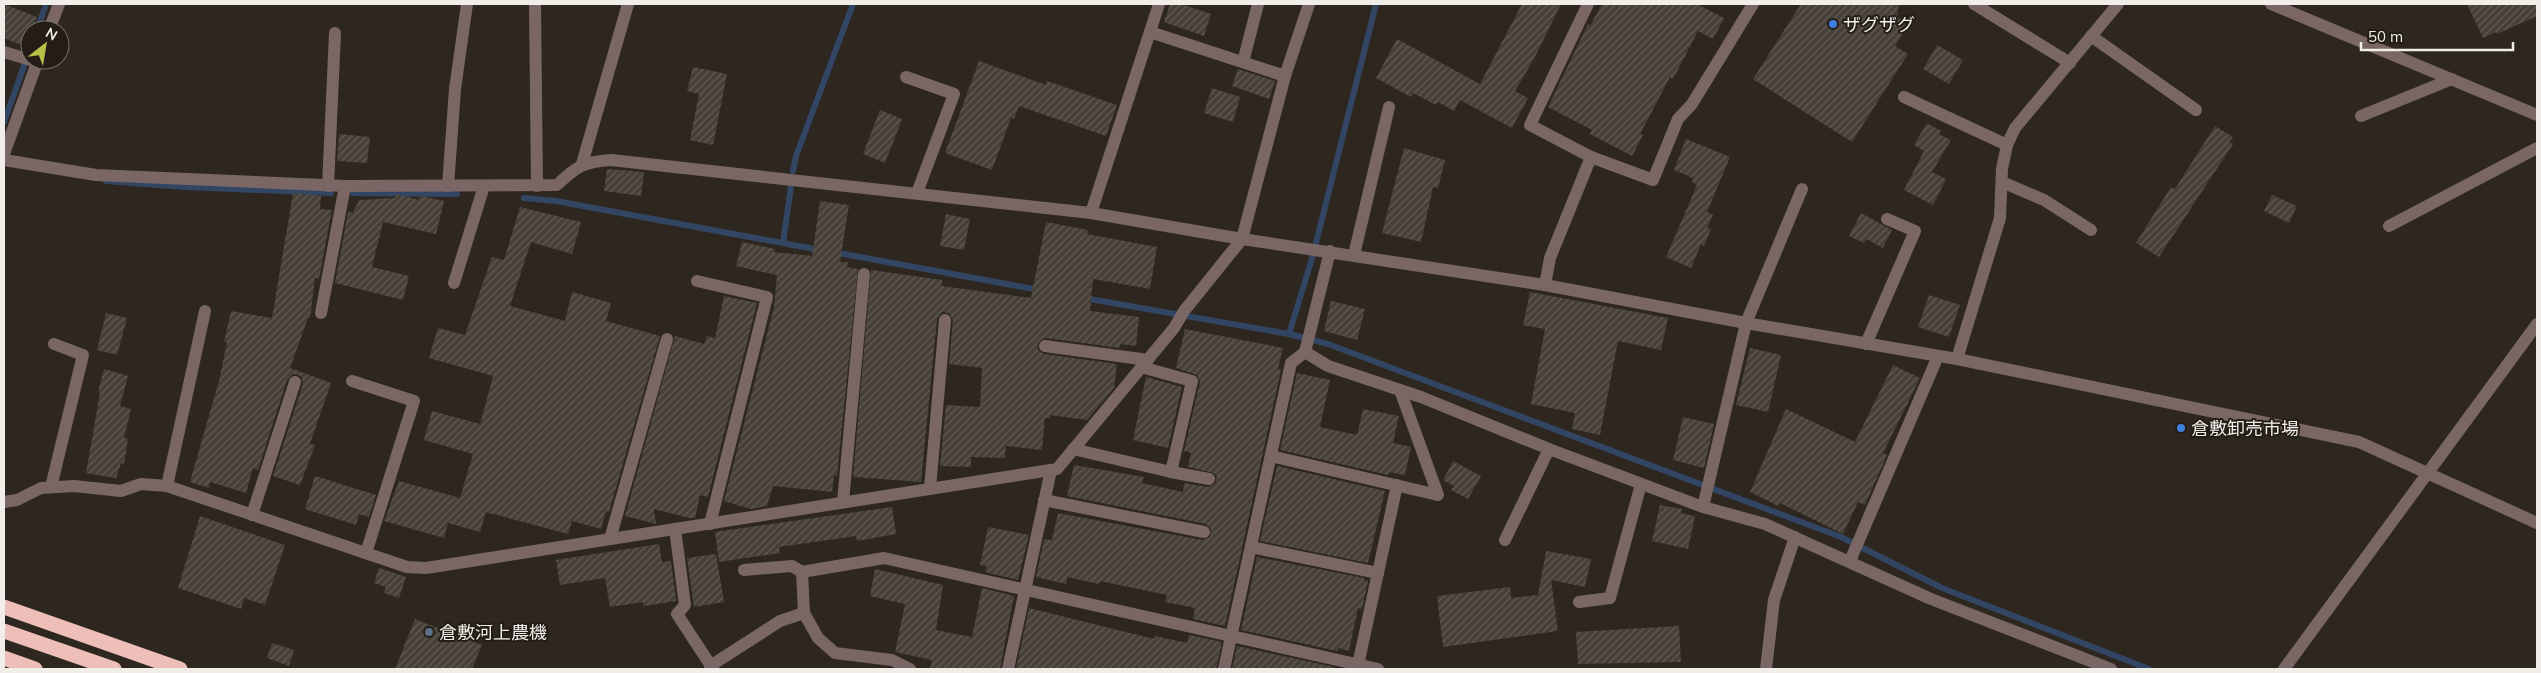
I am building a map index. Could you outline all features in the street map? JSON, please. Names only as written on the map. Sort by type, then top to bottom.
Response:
[{"type":"highway","points":[[4,607],[180,669]]},
{"type":"highway","points":[[4,631],[114,669]]},
{"type":"highway","points":[[4,658],[35,669]]},
{"type":"street","points":[[53,20],[59,4]]},
{"type":"street","points":[[448,186],[455,88],[467,4]]},
{"type":"street","points":[[535,4],[537,186]]},
{"type":"street","points":[[582,164],[628,4]]},
{"type":"street","points":[[1091,213],[1159,4]]},
{"type":"street","points":[[1243,62],[1258,4]]},
{"type":"street","points":[[4,502],[17,500],[41,488],[51,487],[92,486],[121,491],[141,484],[166,486],[406,567],[426,568],[1057,469],[1242,239],[1286,76],[1310,4]]},
{"type":"street","points":[[1588,4],[1530,124],[1591,157],[1653,180],[1678,119],[1692,104],[1753,4]]},
{"type":"street","points":[[1974,4],[2070,63]]},
{"type":"street","points":[[1957,360],[2000,218],[2002,169],[2007,145],[2015,128],[2118,4]]},
{"type":"street","points":[[2271,4],[2537,115]]},
{"type":"street","points":[[1150,32],[1286,76]]},
{"type":"street","points":[[328,186],[335,33]]},
{"type":"street","points":[[2091,36],[2196,110]]},
{"type":"street","points":[[4,52],[20,57]]},
{"type":"street","points":[[4,154],[29,70]]},
{"type":"street","points":[[906,77],[954,94],[916,194]]},
{"type":"street","points":[[2361,116],[2452,79]]},
{"type":"street","points":[[1904,97],[2007,145]]},
{"type":"street","points":[[1354,255],[1389,107]]},
{"type":"street","points":[[2389,226],[2537,148]]},
{"type":"street","points":[[1545,285],[1550,258],[1591,157]]},
{"type":"street","points":[[4,160],[96,176],[328,186],[537,186],[557,184],[582,164],[611,160],[1091,213],[1242,239],[1319,249],[1545,285],[1746,323],[1938,356],[2359,442],[2537,523]]},
{"type":"street","points":[[2002,182],[2044,200],[2091,230]]},
{"type":"street","points":[[321,313],[345,186]]},
{"type":"street","points":[[454,283],[484,186]]},
{"type":"street","points":[[1703,507],[1746,323],[1802,189]]},
{"type":"street","points":[[1866,344],[1915,231],[1887,219]]},
{"type":"street","points":[[1224,669],[1291,363],[1305,352],[1319,249]]},
{"type":"street","points":[[843,502],[864,274]]},
{"type":"street","points":[[697,281],[767,297],[710,524]]},
{"type":"street","points":[[166,486],[205,311]]},
{"type":"street","points":[[930,488],[945,320]]},
{"type":"street","points":[[2284,669],[2537,324]]},
{"type":"street","points":[[610,539],[667,339]]},
{"type":"street","points":[[51,487],[83,355],[54,344]]},
{"type":"street","points":[[1045,346],[1144,363],[1192,381],[1171,472]]},
{"type":"street","points":[[1305,352],[1328,366],[1400,390],[1641,484],[1703,507],[1765,524],[1932,598],[2111,669]]},
{"type":"street","points":[[1850,561],[1938,356]]},
{"type":"street","points":[[352,381],[414,401],[366,553]]},
{"type":"street","points":[[252,515],[295,382]]},
{"type":"street","points":[[1271,456],[1438,495],[1400,390]]},
{"type":"street","points":[[1073,449],[1209,479]]},
{"type":"street","points":[[1505,540],[1549,449]]},
{"type":"street","points":[[1008,669],[1051,470]]},
{"type":"street","points":[[1579,602],[1610,598],[1641,484]]},
{"type":"street","points":[[1358,665],[1396,485]]},
{"type":"street","points":[[1044,500],[1204,532]]},
{"type":"street","points":[[675,529],[685,604],[677,614],[712,668],[780,621],[804,613]]},
{"type":"street","points":[[1766,669],[1774,600],[1795,537]]},
{"type":"street","points":[[1251,547],[1378,573]]},
{"type":"street","points":[[744,570],[792,566],[802,572],[884,558],[1231,637],[1344,666],[1358,665],[1378,669]]},
{"type":"street","points":[[802,572],[804,613],[818,638],[835,653],[892,660],[910,669]]},
{"type":"building","points":[[4,4],[37,17],[36,20],[20,20],[20,45],[4,38]]},
{"type":"building","points":[[1170,4],[1181,4],[1211,14],[1204,36],[1164,22]]},
{"type":"building","points":[[1522,4],[1561,4],[1535,57],[1515,91],[1528,98],[1512,128],[1460,100],[1454,111],[1438,102],[1436,105],[1413,93],[1411,97],[1376,78],[1397,39],[1480,84]]},
{"type":"building","points":[[1602,4],[1697,4],[1724,18],[1713,39],[1698,31],[1673,79],[1670,77],[1640,134],[1643,135],[1632,156],[1590,134],[1592,130],[1548,107],[1588,24],[1590,26]]},
{"type":"building","points":[[1801,4],[1899,4],[1897,16],[1907,27],[1895,46],[1908,54],[1852,142],[1753,79]]},
{"type":"building","points":[[2467,4],[2537,4],[2537,16],[2497,34],[2496,32],[2483,38]]},
{"type":"building","points":[[1937,45],[1963,60],[1949,84],[1923,69]]},
{"type":"building","points":[[979,61],[1046,85],[1047,81],[1117,105],[1106,136],[1019,106],[1014,119],[1011,118],[992,170],[945,153]]},
{"type":"building","points":[[693,67],[727,74],[713,145],[690,140],[699,94],[687,91]]},
{"type":"building","points":[[1238,69],[1275,81],[1269,99],[1232,86]]},
{"type":"building","points":[[1212,88],[1240,97],[1233,122],[1204,113]]},
{"type":"building","points":[[880,110],[902,119],[885,163],[863,154]]},
{"type":"building","points":[[1927,123],[1941,131],[1939,134],[1951,140],[1932,172],[1946,179],[1933,205],[1904,190],[1924,151],[1914,145]]},
{"type":"building","points":[[2215,126],[2233,137],[2229,142],[2233,144],[2159,257],[2136,243],[2171,187],[2175,189]]},
{"type":"building","points":[[339,134],[370,137],[367,163],[337,161]]},
{"type":"building","points":[[1686,139],[1730,157],[1707,212],[1713,215],[1707,228],[1711,229],[1704,246],[1701,244],[1691,268],[1666,257],[1697,185],[1692,182],[1693,178],[1674,170]]},
{"type":"building","points":[[1404,148],[1445,160],[1438,188],[1433,187],[1421,242],[1382,233]]},
{"type":"building","points":[[607,169],[644,172],[641,196],[604,191]]},
{"type":"building","points":[[293,193],[321,196],[320,209],[332,210],[319,279],[315,278],[310,318],[308,318],[290,368],[331,383],[310,444],[315,445],[300,485],[273,476],[303,384],[301,376],[293,374],[287,380],[258,470],[253,468],[246,493],[210,482],[209,488],[190,482],[219,381],[227,342],[224,342],[231,311],[272,318]]},
{"type":"building","points":[[396,194],[419,200],[420,196],[444,201],[436,234],[383,222],[372,267],[409,276],[403,300],[335,283],[348,212],[353,213],[359,200],[395,198]]},
{"type":"building","points":[[2272,195],[2297,206],[2289,223],[2264,211]]},
{"type":"building","points":[[820,201],[849,205],[840,262],[848,262],[847,267],[858,269],[837,476],[834,475],[832,492],[773,486],[767,506],[751,509],[724,501],[774,307],[777,275],[736,266],[742,242],[775,249],[774,252],[812,256]]},
{"type":"building","points":[[520,207],[581,222],[572,254],[531,242],[510,306],[565,321],[572,292],[611,303],[606,321],[660,336],[609,512],[606,511],[601,529],[572,521],[568,534],[486,512],[480,532],[448,523],[444,538],[384,521],[399,481],[460,498],[473,454],[424,440],[432,411],[480,424],[493,376],[429,358],[438,328],[465,335],[492,257],[504,260]]},
{"type":"building","points":[[1861,213],[1892,230],[1883,248],[1866,239],[1864,243],[1849,236]]},
{"type":"building","points":[[946,214],[970,219],[964,250],[940,246]]},
{"type":"building","points":[[1046,222],[1088,230],[1087,234],[1157,247],[1150,289],[1093,279],[1090,311],[1139,317],[1136,346],[1120,344],[1120,348],[1046,338],[1037,344],[1038,350],[1044,354],[1117,364],[1114,388],[1087,420],[1050,415],[1050,418],[1045,418],[1042,450],[1006,446],[1005,458],[971,457],[971,467],[940,466],[946,405],[980,407],[982,368],[949,364],[953,320],[949,313],[942,312],[937,319],[921,482],[853,477],[871,270],[942,280],[942,286],[1031,298]]},
{"type":"building","points":[[1530,292],[1668,318],[1661,350],[1618,341],[1600,435],[1572,429],[1575,413],[1531,404],[1545,329],[1523,325]]},
{"type":"building","points":[[1929,295],[1960,305],[1949,337],[1918,327]]},
{"type":"building","points":[[724,296],[757,303],[708,497],[700,495],[695,518],[654,509],[656,524],[625,516],[675,336],[704,344],[707,336],[715,338]]},
{"type":"building","points":[[1331,301],[1365,309],[1357,340],[1324,331]]},
{"type":"building","points":[[106,313],[127,318],[117,355],[97,350]]},
{"type":"building","points":[[1185,329],[1283,348],[1278,369],[1281,370],[1225,626],[1193,619],[1195,608],[1165,602],[1167,595],[1100,581],[1099,584],[1067,577],[1066,584],[1036,577],[1044,539],[1052,540],[1058,513],[1202,540],[1210,537],[1211,529],[1206,524],[1067,496],[1074,465],[1144,477],[1142,483],[1183,492],[1184,483],[1208,487],[1215,484],[1217,477],[1214,473],[1188,467],[1191,453],[1184,451],[1200,382],[1197,375],[1176,368]]},
{"type":"building","points":[[1750,348],[1781,355],[1768,412],[1736,405]]},
{"type":"building","points":[[1893,365],[1920,378],[1883,453],[1887,455],[1865,505],[1858,502],[1843,534],[1780,503],[1778,506],[1750,492],[1786,409],[1855,442]]},
{"type":"building","points":[[104,369],[128,376],[120,406],[131,409],[124,438],[128,439],[124,464],[121,463],[116,478],[86,473],[100,393],[98,392]]},
{"type":"building","points":[[1297,373],[1330,380],[1320,427],[1357,435],[1363,409],[1399,416],[1393,443],[1411,447],[1405,475],[1389,472],[1388,475],[1280,450]]},
{"type":"building","points":[[1146,377],[1182,387],[1168,448],[1133,440]]},
{"type":"building","points":[[1683,417],[1714,424],[1704,468],[1673,460]]},
{"type":"building","points":[[1453,461],[1481,476],[1468,499],[1451,490],[1454,486],[1443,480]]},
{"type":"building","points":[[1277,466],[1385,491],[1368,563],[1260,541]]},
{"type":"building","points":[[315,476],[376,495],[369,517],[359,514],[356,525],[305,509]]},
{"type":"building","points":[[1660,505],[1682,509],[1681,513],[1695,516],[1688,549],[1652,541]]},
{"type":"building","points":[[892,507],[896,534],[857,541],[856,536],[779,547],[780,553],[719,562],[715,532]]},
{"type":"building","points":[[200,516],[285,545],[265,605],[244,598],[241,609],[178,588]]},
{"type":"building","points":[[988,527],[1029,535],[1018,580],[985,572],[987,566],[980,565]]},
{"type":"building","points":[[659,544],[662,562],[671,561],[676,601],[644,606],[643,602],[610,607],[605,578],[560,585],[556,560]]},
{"type":"building","points":[[1546,551],[1591,559],[1585,587],[1551,580],[1558,631],[1443,647],[1437,596],[1510,587],[1511,598],[1538,595]]},
{"type":"building","points":[[716,554],[724,602],[694,607],[687,558]]},
{"type":"building","points":[[1257,557],[1364,578],[1364,580],[1368,581],[1362,609],[1358,608],[1349,651],[1338,648],[1337,651],[1241,630]]},
{"type":"building","points":[[379,568],[406,577],[399,598],[384,593],[386,587],[374,583]]},
{"type":"building","points":[[875,569],[943,585],[936,630],[972,637],[982,588],[1014,596],[1000,669],[930,669],[932,660],[895,652],[905,604],[870,596]]},
{"type":"building","points":[[1029,608],[1154,639],[1155,636],[1187,643],[1189,635],[1222,642],[1216,669],[1016,669]]},
{"type":"building","name":"倉敷河上農機","points":[[415,619],[482,645],[472,669],[395,669]]},
{"type":"building","points":[[1679,626],[1681,662],[1578,664],[1576,632]]},
{"type":"building","points":[[272,643],[294,650],[289,666],[267,658]]},
{"type":"building","points":[[1237,646],[1334,667],[1333,669],[1232,669]]},
{"type":"waterway","points":[[40,20],[46,4]]},
{"type":"waterway","points":[[793,171],[796,156],[853,4]]},
{"type":"waterway","points":[[1289,334],[1313,255],[1376,4]]},
{"type":"waterway","points":[[4,122],[23,70]]},
{"type":"waterway","points":[[106,181],[185,187],[331,193]]},
{"type":"waterway","points":[[783,243],[791,186]]},
{"type":"waterway","points":[[353,193],[457,194]]},
{"type":"waterway","points":[[524,198],[556,201],[820,250]]},
{"type":"waterway","points":[[833,252],[1039,290]]},
{"type":"waterway","points":[[1084,298],[1289,334],[1328,344],[1841,537],[1942,588],[2149,669]]},
{"type":"place","name":"ザグザグ","points":[[1833,24]]},
{"type":"place","name":"倉敷卸売市場","points":[[2181,428]]},
{"type":"place","name":"倉敷河上農機","points":[[429,632]]}]
